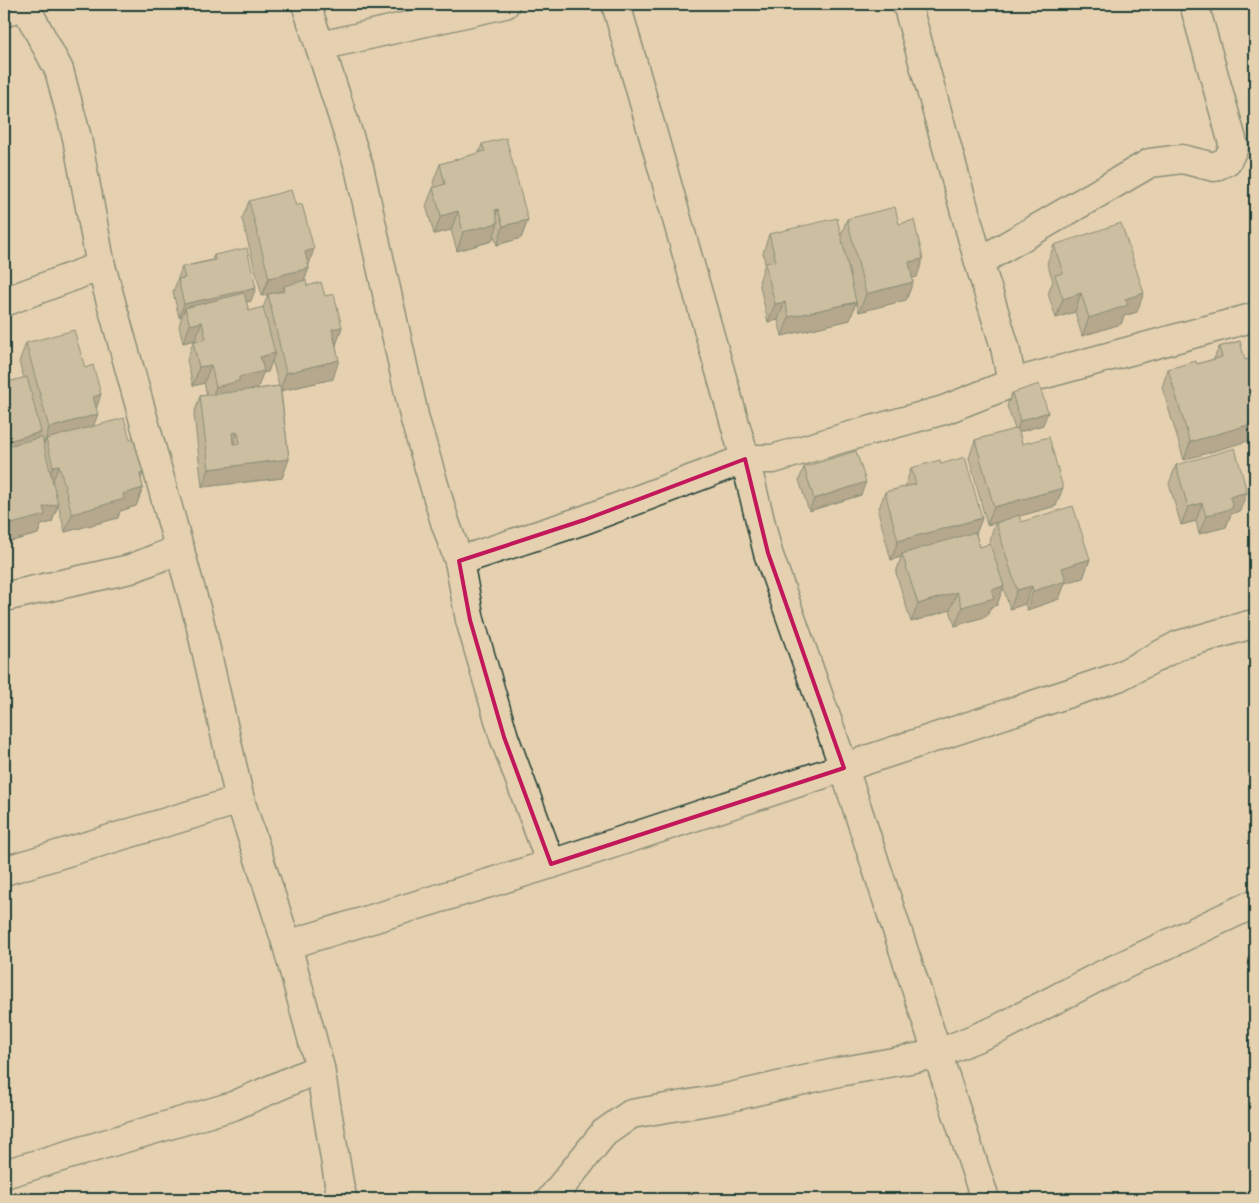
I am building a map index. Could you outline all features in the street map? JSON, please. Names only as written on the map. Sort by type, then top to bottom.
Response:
[{"type":"street","points":[[306,4],[359,167],[415,420],[459,560],[470,620],[504,737],[551,864]]},
{"type":"street","points":[[320,46],[505,4]]},
{"type":"street","points":[[616,4],[745,459],[768,554],[844,768],[985,1199]]},
{"type":"street","points":[[907,4],[1005,348],[1012,383]]},
{"type":"street","points":[[979,262],[1150,163],[1182,159],[1214,167],[1227,160],[1234,147],[1194,4]]},
{"type":"street","points":[[18,7],[59,70],[77,138],[101,266],[200,623],[240,800],[287,945],[320,1068],[343,1199]]},
{"type":"street","points":[[4,302],[101,266]]},
{"type":"street","points":[[459,560],[584,520],[745,459],[773,459],[944,410],[1012,383],[1255,317]]},
{"type":"street","points":[[4,597],[130,569],[180,549]]},
{"type":"street","points":[[287,945],[551,864],[844,768],[1118,677],[1179,645],[1249,625],[1255,625]]},
{"type":"street","points":[[4,871],[240,800]]},
{"type":"street","points":[[551,1199],[604,1133],[631,1114],[726,1098],[839,1072],[937,1054],[998,1029],[1096,978],[1255,904]]},
{"type":"street","points":[[4,1174],[232,1106],[320,1068]]},
{"type":"highlighted area","points":[[745,459],[768,553],[844,768],[551,864],[504,737],[470,620],[459,561],[584,520]]},
{"type":"building","points":[[506,138],[528,220],[503,226],[498,209],[495,210],[498,223],[463,232],[458,211],[441,216],[433,188],[445,184],[440,164],[485,151],[482,144]]},
{"type":"building","points":[[291,190],[296,206],[302,204],[314,249],[305,252],[309,268],[269,278],[249,201]]},
{"type":"building","points":[[895,207],[899,224],[914,220],[923,259],[909,262],[913,282],[866,294],[847,219]]},
{"type":"building","points":[[837,218],[856,302],[789,317],[785,302],[775,304],[765,263],[776,261],[769,234]]},
{"type":"building","points":[[1121,223],[1144,293],[1125,299],[1128,305],[1089,318],[1081,293],[1063,299],[1055,275],[1063,273],[1054,245]]},
{"type":"building","points":[[247,248],[256,288],[184,304],[178,279],[185,278],[182,267],[215,260],[214,255]]},
{"type":"building","points":[[306,280],[307,286],[321,282],[325,296],[334,294],[342,327],[332,329],[339,360],[286,373],[268,294],[285,291],[284,286]]},
{"type":"building","points":[[244,293],[249,311],[263,307],[275,353],[260,357],[264,371],[239,377],[239,381],[216,387],[211,365],[199,367],[193,342],[206,339],[202,322],[190,325],[185,308]]},
{"type":"building","points":[[74,330],[85,368],[93,365],[101,394],[93,397],[98,414],[49,428],[26,343]]},
{"type":"building","points":[[1240,341],[1245,360],[1255,357],[1255,423],[1190,442],[1168,369],[1196,361],[1197,364],[1222,357],[1219,347]]},
{"type":"building","points":[[27,377],[41,432],[4,442],[4,383]]},
{"type":"building","points":[[1039,384],[1048,412],[1020,421],[1012,393]]},
{"type":"building","points":[[280,386],[289,459],[209,469],[200,396]],"holes":[[[238,432],[240,443],[233,444],[232,433]]]},
{"type":"building","points":[[124,418],[130,439],[133,438],[143,473],[140,474],[143,488],[123,494],[124,499],[72,514],[59,465],[53,466],[46,439]]},
{"type":"building","points":[[1018,428],[1022,444],[1049,437],[1063,488],[994,507],[975,440]]},
{"type":"building","points":[[42,437],[58,504],[43,507],[45,515],[4,526],[4,447]]},
{"type":"building","points":[[1235,448],[1247,492],[1230,497],[1233,508],[1206,516],[1202,503],[1188,507],[1176,465]]},
{"type":"building","points":[[856,451],[866,482],[814,499],[804,467]]},
{"type":"building","points":[[965,457],[982,518],[898,541],[885,492],[916,484],[911,468],[940,460],[941,464]]},
{"type":"building","points":[[1073,506],[1090,559],[1062,568],[1066,581],[1033,591],[1032,586],[1017,590],[996,523],[1019,515],[1021,522]]},
{"type":"building","points":[[975,532],[980,547],[990,544],[1004,586],[991,590],[994,598],[962,607],[957,592],[918,604],[902,554]]}]
